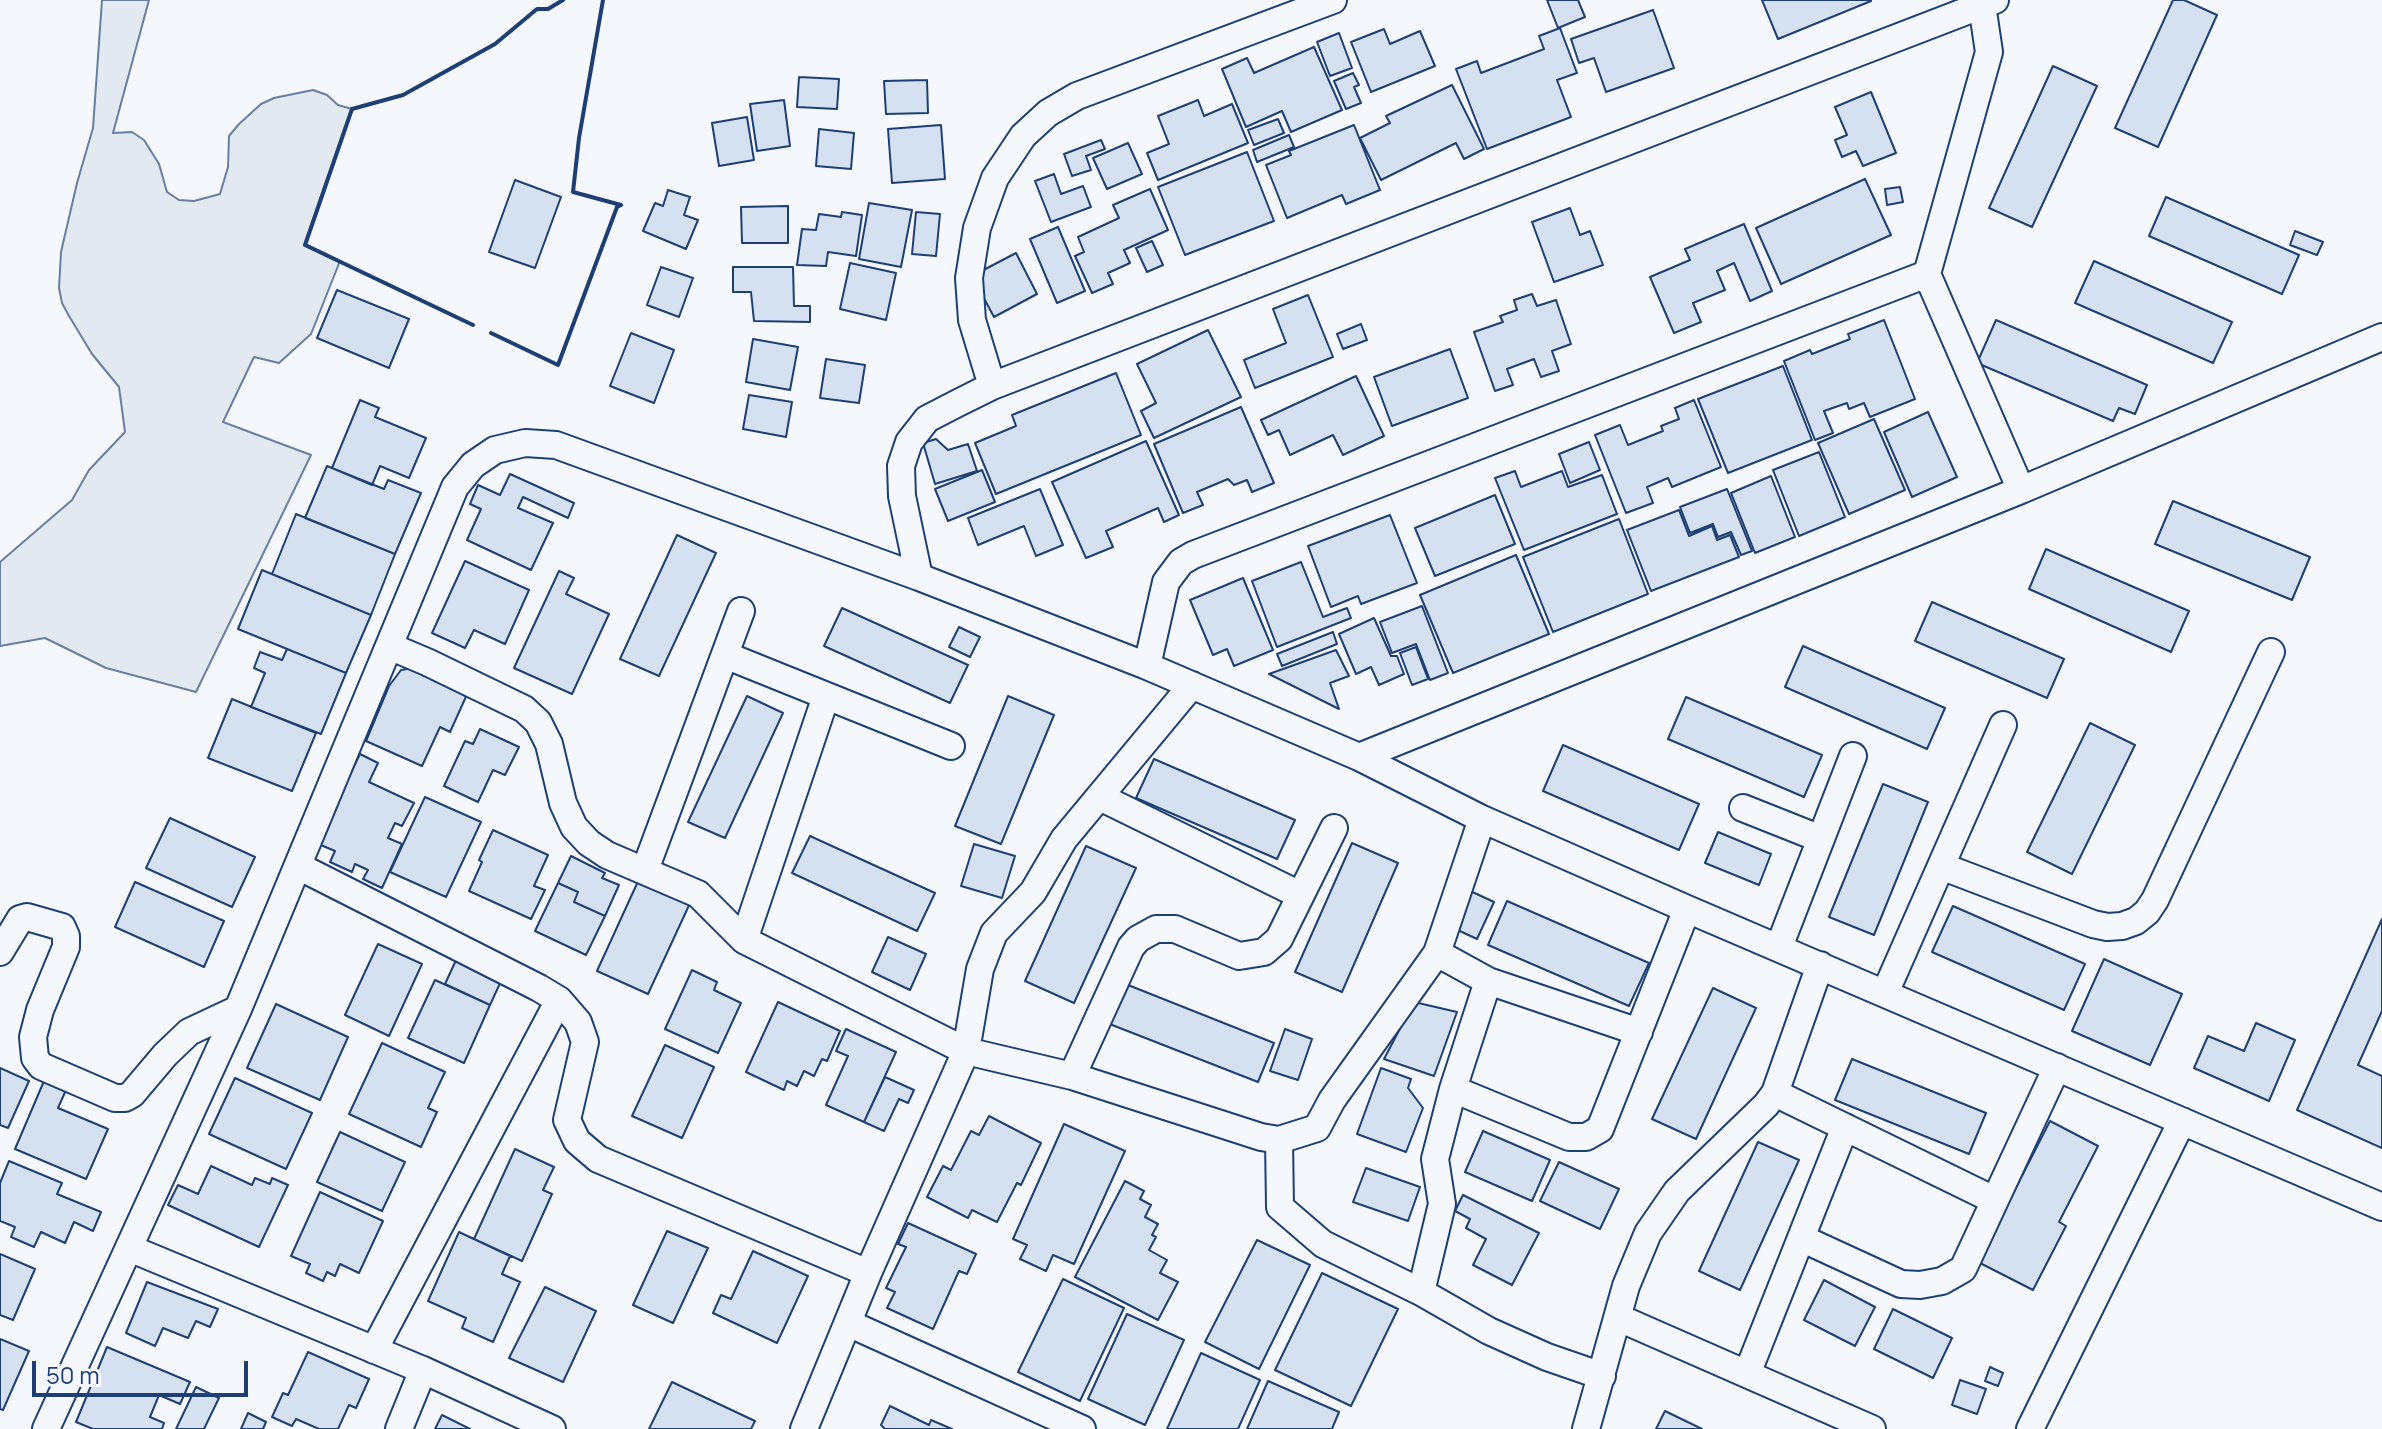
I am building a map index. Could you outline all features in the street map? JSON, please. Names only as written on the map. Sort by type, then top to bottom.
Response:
[{"type":"street","points":[[992,386],[972,320],[969,278],[977,228],[995,178],[1023,136],[1048,113],[1077,96],[1333,0]]},
{"type":"street","points":[[919,577],[902,496],[901,466],[909,442],[927,419],[992,386],[1988,2],[1989,52],[1927,274],[2021,490]]},
{"type":"street","points":[[1147,666],[1166,582],[1181,562],[1193,555],[1927,274]]},
{"type":"street","points":[[1359,757],[2021,490],[2382,337]]},
{"type":"street","points":[[46,1429],[238,1009],[455,487],[473,465],[495,450],[525,443],[556,445],[919,577],[1147,666],[1359,757],[1482,819],[1687,909],[2382,1207]]},
{"type":"street","points":[[645,870],[741,611]]},
{"type":"street","points":[[389,646],[524,709],[538,722],[549,744],[563,803],[574,827],[589,843],[607,855],[698,894],[744,940],[966,1051],[1072,1076],[1261,1137],[1279,1140],[1317,1128],[1332,1100],[1437,953],[1482,819]]},
{"type":"street","points":[[1941,866],[2093,924],[2122,926],[2136,921],[2155,900],[2271,652]]},
{"type":"street","points":[[725,655],[951,746]]},
{"type":"street","points":[[804,1429],[868,1273],[966,1051],[980,969],[994,933],[1033,892],[1064,839],[1192,685]]},
{"type":"street","points":[[744,940],[826,696]]},
{"type":"street","points":[[1885,993],[2003,725]]},
{"type":"street","points":[[1779,947],[1853,756]]},
{"type":"street","points":[[1100,797],[1300,895]]},
{"type":"street","points":[[1743,808],[1821,839]]},
{"type":"street","points":[[1072,1076],[1131,947],[1138,939],[1156,929],[1175,929],[1239,956],[1256,955],[1272,946],[1279,939],[1334,828]]},
{"type":"street","points":[[298,866],[559,1000],[578,1022],[585,1042],[567,1120],[577,1141],[598,1159],[868,1273]]},
{"type":"street","points":[[1453,1089],[1569,1137],[1586,1137],[1600,1129],[1687,909]]},
{"type":"street","points":[[0,952],[20,919],[27,917],[62,927],[66,947],[40,1010],[33,1037],[35,1058],[41,1066],[115,1098],[132,1094],[189,1032],[238,1009]]},
{"type":"street","points":[[1437,953],[1488,981],[1639,1032]]},
{"type":"street","points":[[1586,1429],[1637,1255],[1661,1211],[1677,1191],[1775,1093],[1820,965]]},
{"type":"street","points":[[1421,1292],[1442,1204],[1435,1159],[1453,1089],[1488,981]]},
{"type":"street","points":[[374,1350],[559,1000]]},
{"type":"street","points":[[1801,1238],[1901,1284],[1942,1281],[1963,1269],[2057,1067]]},
{"type":"street","points":[[1775,1093],[1994,1200]]},
{"type":"street","points":[[2030,1429],[2182,1121]]},
{"type":"street","points":[[1747,1374],[1845,1127]]},
{"type":"street","points":[[1279,1140],[1280,1207],[1323,1244],[1421,1292],[1489,1331],[1547,1357],[1602,1376]]},
{"type":"street","points":[[129,1248],[423,1370],[552,1429]]},
{"type":"street","points":[[1619,1318],[1861,1427]]},
{"type":"street","points":[[848,1323],[1082,1429]]},
{"type":"street","points":[[399,1429],[423,1370]]},
{"type":"shaded area","points":[[102,0],[149,0],[113,133],[132,132],[144,140],[159,164],[167,192],[179,200],[194,201],[220,194],[228,167],[229,136],[261,104],[274,98],[313,90],[327,95],[338,105],[352,109],[305,244],[340,261],[311,334],[279,363],[254,357],[223,422],[311,455],[196,692],[106,668],[45,638],[0,646],[0,562],[72,500],[89,470],[125,432],[119,387],[92,354],[62,303],[59,288],[61,252],[93,128]]},
{"type":"building","points":[[1547,0],[1578,0],[1585,17],[1558,28]]},
{"type":"building","points":[[1762,0],[1871,0],[1871,1],[1778,39]]},
{"type":"building","points":[[2173,0],[2184,0],[2217,15],[2158,147],[2115,128]]},
{"type":"building","points":[[1653,10],[1674,68],[1606,92],[1594,58],[1579,63],[1571,39]]},
{"type":"building","points":[[1560,28],[1577,73],[1557,80],[1571,117],[1487,149],[1456,69],[1477,61],[1481,73],[1544,49],[1539,36]]},
{"type":"building","points":[[1384,29],[1390,44],[1420,31],[1435,66],[1371,92],[1351,42]]},
{"type":"building","points":[[1339,33],[1352,68],[1330,76],[1317,42]]},
{"type":"building","points":[[1314,47],[1342,110],[1291,132],[1282,111],[1246,127],[1222,69],[1247,58],[1254,73]]},
{"type":"building","points":[[2053,66],[2097,86],[2032,227],[1989,208]]},
{"type":"building","points":[[1353,73],[1359,85],[1354,87],[1361,103],[1346,109],[1334,81]]},
{"type":"building","points":[[799,77],[839,79],[837,109],[797,107]]},
{"type":"building","points":[[927,80],[928,113],[886,114],[884,81]]},
{"type":"building","points":[[1452,85],[1484,149],[1464,159],[1456,143],[1381,180],[1360,138],[1390,123],[1386,116]]},
{"type":"building","points":[[1871,92],[1896,153],[1863,166],[1856,151],[1842,157],[1835,140],[1847,135],[1835,107]]},
{"type":"building","points":[[784,100],[790,146],[757,151],[750,104]]},
{"type":"building","points":[[1198,100],[1204,116],[1232,104],[1248,143],[1158,180],[1147,153],[1169,144],[1158,116]]},
{"type":"building","points":[[747,117],[754,160],[719,166],[712,123]]},
{"type":"building","points":[[1278,119],[1284,133],[1254,145],[1248,130]]},
{"type":"building","points":[[941,125],[945,179],[892,183],[888,129]]},
{"type":"building","points":[[1354,125],[1380,190],[1346,204],[1342,195],[1287,218],[1266,165],[1291,155],[1289,151]]},
{"type":"building","points":[[819,129],[854,133],[851,169],[816,166]]},
{"type":"building","points":[[1289,135],[1294,147],[1257,162],[1253,150]]},
{"type":"building","points":[[1101,140],[1105,149],[1086,156],[1091,170],[1072,176],[1064,154]]},
{"type":"building","points":[[1128,143],[1142,174],[1107,189],[1093,158]]},
{"type":"building","points":[[1247,152],[1274,221],[1185,255],[1158,187]]},
{"type":"building","points":[[1054,174],[1061,194],[1083,186],[1091,207],[1051,222],[1035,181]]},
{"type":"building","points":[[1865,179],[1891,235],[1781,284],[1756,228]]},
{"type":"building","points":[[515,180],[561,197],[535,268],[489,252]]},
{"type":"building","points":[[1900,187],[1903,202],[1887,205],[1885,189]]},
{"type":"building","points":[[1150,189],[1168,230],[1124,250],[1130,263],[1108,273],[1113,284],[1092,293],[1075,256],[1084,252],[1078,237],[1119,218],[1113,205]]},
{"type":"building","points":[[668,190],[690,197],[684,215],[698,220],[686,249],[643,231],[655,203],[663,206]]},
{"type":"building","points":[[2166,197],[2299,255],[2282,294],[2149,236]]},
{"type":"building","points":[[869,203],[912,210],[901,267],[859,259]]},
{"type":"building","points":[[788,206],[788,243],[742,243],[741,207]]},
{"type":"building","points":[[1570,208],[1580,235],[1590,231],[1603,265],[1554,282],[1532,222]]},
{"type":"building","points":[[842,212],[862,215],[856,256],[828,252],[826,266],[797,265],[802,229],[816,230],[819,214],[841,217]]},
{"type":"building","points":[[916,212],[940,214],[936,256],[912,254]]},
{"type":"building","points":[[1744,224],[1772,291],[1750,301],[1734,263],[1717,271],[1725,290],[1693,303],[1701,322],[1674,333],[1650,277],[1690,260],[1685,249]]},
{"type":"building","points":[[1058,227],[1085,291],[1057,303],[1030,239]]},
{"type":"building","points":[[2295,231],[2323,242],[2317,255],[2290,245]]},
{"type":"building","points":[[1152,241],[1163,265],[1147,272],[1136,248]]},
{"type":"building","points":[[1016,253],[1037,294],[994,317],[972,276]]},
{"type":"building","points":[[2094,261],[2232,322],[2213,363],[2075,303]]},
{"type":"building","points":[[850,263],[896,273],[886,320],[840,309]]},
{"type":"building","points":[[661,267],[693,278],[679,317],[647,305]]},
{"type":"building","points":[[733,267],[793,267],[794,306],[810,306],[810,322],[754,321],[751,292],[733,292]]},
{"type":"building","points":[[337,290],[409,319],[389,368],[317,338]]},
{"type":"building","points":[[1532,294],[1537,306],[1556,300],[1571,344],[1552,351],[1559,371],[1541,377],[1534,359],[1507,369],[1513,385],[1495,391],[1474,332],[1503,322],[1500,316],[1517,310],[1514,300]]},
{"type":"building","points":[[1308,295],[1333,357],[1255,388],[1244,360],[1286,343],[1273,309]]},
{"type":"building","points":[[1884,320],[1915,399],[1870,417],[1864,403],[1849,409],[1847,403],[1824,411],[1833,433],[1815,440],[1784,361],[1850,339],[1848,334]]},
{"type":"building","points":[[1996,320],[2147,385],[2135,414],[2119,408],[2113,421],[1977,363]]},
{"type":"building","points":[[1361,324],[1367,340],[1343,349],[1337,334]]},
{"type":"building","points":[[1208,330],[1241,397],[1154,438],[1141,411],[1156,403],[1137,364]]},
{"type":"building","points":[[631,333],[674,350],[654,403],[610,386]]},
{"type":"building","points":[[753,339],[798,347],[790,390],[746,382]]},
{"type":"building","points":[[1450,349],[1468,398],[1392,426],[1374,377]]},
{"type":"building","points":[[826,359],[865,365],[859,403],[820,398]]},
{"type":"building","points":[[1783,366],[1812,440],[1728,473],[1698,399]]},
{"type":"building","points":[[1116,373],[1141,435],[996,494],[975,443],[1016,426],[1012,415]]},
{"type":"building","points":[[1356,376],[1384,436],[1343,455],[1333,435],[1290,455],[1279,430],[1268,435],[1261,420]]},
{"type":"building","points":[[749,395],[792,402],[786,437],[743,429]]},
{"type":"building","points":[[360,400],[379,408],[375,417],[426,438],[409,478],[380,466],[372,485],[332,468]]},
{"type":"building","points":[[1694,400],[1721,467],[1672,487],[1668,478],[1647,487],[1653,503],[1626,513],[1595,435],[1620,425],[1628,445],[1663,431],[1661,426],[1679,419],[1675,408]]},
{"type":"building","points":[[1241,407],[1274,483],[1252,492],[1247,480],[1234,485],[1228,479],[1197,492],[1203,505],[1183,513],[1154,444]]},
{"type":"building","points":[[1928,412],[1957,477],[1912,497],[1884,432]]},
{"type":"building","points":[[1874,419],[1905,490],[1849,514],[1818,443]]},
{"type":"building","points":[[936,439],[948,450],[968,444],[977,471],[935,484],[923,443]]},
{"type":"building","points":[[1146,441],[1179,515],[1164,522],[1158,508],[1106,531],[1113,547],[1086,558],[1052,482]]},
{"type":"building","points":[[1589,442],[1600,470],[1570,483],[1559,454]]},
{"type":"building","points":[[1819,452],[1845,517],[1799,536],[1773,470]]},
{"type":"building","points":[[327,466],[384,489],[388,480],[421,493],[395,554],[305,518]]},
{"type":"building","points":[[982,470],[995,502],[948,521],[935,489]]},
{"type":"building","points":[[1515,471],[1521,487],[1562,471],[1568,487],[1602,475],[1617,514],[1524,550],[1495,478]]},
{"type":"building","points":[[510,474],[574,503],[568,518],[523,497],[518,508],[553,523],[531,570],[467,540],[481,509],[470,504],[478,485],[500,495]]},
{"type":"building","points":[[1771,476],[1795,537],[1755,553],[1731,493]]},
{"type":"building","points":[[1040,489],[1063,545],[1036,556],[1024,526],[978,545],[968,518]]},
{"type":"building","points":[[1727,489],[1752,551],[1741,555],[1731,532],[1718,537],[1713,524],[1690,533],[1680,507]]},
{"type":"building","points":[[1495,495],[1515,544],[1435,576],[1415,528]]},
{"type":"building","points":[[2173,501],[2310,557],[2292,600],[2155,544]]},
{"type":"building","points":[[1679,510],[1689,536],[1712,526],[1717,540],[1730,535],[1739,557],[1651,591],[1627,530]]},
{"type":"building","points":[[296,514],[395,554],[371,615],[272,574]]},
{"type":"building","points":[[1390,515],[1417,583],[1361,604],[1358,596],[1331,607],[1308,546]]},
{"type":"building","points":[[1619,519],[1648,594],[1553,632],[1523,557]]},
{"type":"building","points":[[677,535],[716,553],[659,676],[620,659]]},
{"type":"building","points":[[2046,549],[2189,611],[2171,652],[2029,589]]},
{"type":"building","points":[[1516,555],[1549,634],[1453,673],[1420,595]]},
{"type":"building","points":[[465,561],[529,590],[505,644],[474,630],[465,648],[432,633]]},
{"type":"building","points":[[1301,562],[1323,617],[1347,608],[1351,618],[1277,647],[1252,581]]},
{"type":"building","points":[[262,570],[371,615],[346,673],[238,629]]},
{"type":"building","points":[[559,571],[574,578],[566,594],[609,614],[572,694],[514,668]]},
{"type":"building","points":[[1243,578],[1273,650],[1234,666],[1227,649],[1213,655],[1190,600]]},
{"type":"building","points":[[1932,602],[2064,659],[2047,698],[1915,641]]},
{"type":"building","points":[[1422,606],[1448,673],[1430,680],[1416,644],[1392,653],[1380,622]]},
{"type":"building","points":[[842,608],[968,665],[950,703],[824,646]]},
{"type":"building","points":[[1374,618],[1391,656],[1397,656],[1404,674],[1379,685],[1371,667],[1356,674],[1339,634]]},
{"type":"building","points":[[959,627],[980,637],[970,657],[949,647]]},
{"type":"building","points":[[1333,632],[1337,644],[1282,666],[1277,654]]},
{"type":"building","points":[[1803,646],[1945,708],[1927,749],[1785,687]]},
{"type":"building","points":[[1416,647],[1428,679],[1412,685],[1400,653]]},
{"type":"building","points":[[287,649],[346,673],[321,734],[251,707],[265,673],[254,668],[260,652],[282,660]]},
{"type":"building","points":[[1336,650],[1349,676],[1330,683],[1339,709],[1269,674]]},
{"type":"building","points":[[419,667],[469,690],[450,732],[440,727],[422,766],[366,741],[389,686],[401,670]]},
{"type":"building","points":[[747,696],[783,713],[725,838],[688,822]]},
{"type":"building","points":[[1008,696],[1054,715],[1001,844],[955,826]]},
{"type":"building","points":[[1686,697],[1822,755],[1804,797],[1668,739]]},
{"type":"building","points":[[232,699],[316,733],[292,791],[208,758]]},
{"type":"building","points":[[2090,723],[2135,745],[2072,874],[2027,852]]},
{"type":"building","points":[[480,729],[519,747],[505,775],[493,770],[478,802],[444,786],[465,741],[473,744]]},
{"type":"building","points":[[1563,745],[1699,804],[1679,850],[1543,791]]},
{"type":"building","points":[[360,754],[378,763],[369,782],[414,803],[402,826],[395,823],[388,838],[402,844],[382,888],[363,879],[368,870],[355,864],[352,872],[330,862],[335,851],[316,843]]},
{"type":"building","points":[[1154,759],[1295,820],[1277,859],[1136,798]]},
{"type":"building","points":[[1883,784],[1928,802],[1874,935],[1829,917]]},
{"type":"building","points":[[425,797],[481,822],[446,897],[390,872]]},
{"type":"building","points":[[170,818],[255,857],[232,907],[146,868]]},
{"type":"building","points":[[493,830],[548,855],[534,886],[545,890],[531,919],[469,891]]},
{"type":"building","points":[[1718,832],[1771,854],[1759,885],[1705,863]]},
{"type":"building","points":[[810,836],[935,893],[917,931],[792,873]]},
{"type":"building","points":[[1352,843],[1398,863],[1342,992],[1295,972]]},
{"type":"building","points":[[974,844],[1015,856],[1002,898],[961,886]]},
{"type":"building","points":[[1086,846],[1136,868],[1074,1003],[1025,981]]},
{"type":"building","points":[[571,856],[605,873],[602,878],[619,885],[605,916],[574,902],[578,892],[558,883]]},
{"type":"building","points":[[640,877],[691,901],[648,994],[597,971]]},
{"type":"building","points":[[135,882],[224,921],[204,967],[115,927]]},
{"type":"building","points":[[558,883],[578,892],[574,902],[605,916],[586,955],[535,931]]},
{"type":"building","points":[[1466,889],[1494,902],[1477,939],[1449,926]]},
{"type":"building","points":[[1507,901],[1649,963],[1629,1006],[1488,945]]},
{"type":"building","points":[[1953,906],[2085,964],[2064,1010],[1932,952]]},
{"type":"building","points":[[2382,919],[2382,1011],[2358,1065],[2382,1076],[2382,1148],[2297,1110]]},
{"type":"building","points":[[888,937],[926,954],[910,990],[872,972]]},
{"type":"building","points":[[378,944],[422,964],[389,1036],[345,1015]]},
{"type":"building","points":[[457,958],[502,979],[490,1005],[445,984]]},
{"type":"building","points":[[2104,959],[2182,994],[2150,1065],[2072,1031]]},
{"type":"building","points":[[692,970],[717,982],[714,990],[741,1003],[718,1053],[665,1029]]},
{"type":"building","points":[[435,980],[490,1005],[464,1063],[408,1038]]},
{"type":"building","points":[[1123,983],[1274,1043],[1258,1082],[1107,1023]]},
{"type":"building","points":[[1713,988],[1756,1008],[1696,1139],[1652,1119]]},
{"type":"building","points":[[778,1002],[840,1031],[827,1061],[822,1059],[814,1076],[804,1071],[797,1086],[787,1081],[784,1090],[746,1072]]},
{"type":"building","points":[[1414,1002],[1457,1012],[1434,1076],[1384,1059]]},
{"type":"building","points":[[276,1004],[348,1037],[320,1100],[247,1068]]},
{"type":"building","points":[[2256,1023],[2295,1040],[2269,1101],[2194,1068],[2208,1036],[2244,1051]]},
{"type":"building","points":[[846,1029],[896,1052],[864,1122],[826,1105],[848,1056],[836,1051]]},
{"type":"building","points":[[1285,1029],[1312,1039],[1298,1080],[1270,1071]]},
{"type":"building","points":[[382,1043],[445,1072],[428,1108],[437,1112],[421,1147],[349,1114]]},
{"type":"building","points":[[665,1045],[714,1067],[682,1138],[632,1116]]},
{"type":"building","points":[[1852,1059],[1986,1113],[1969,1154],[1835,1100]]},
{"type":"building","points":[[0,1068],[29,1081],[8,1128],[0,1125]]},
{"type":"building","points":[[1381,1068],[1411,1079],[1408,1088],[1423,1108],[1406,1152],[1357,1134]]},
{"type":"building","points":[[885,1077],[914,1090],[908,1103],[899,1099],[884,1131],[864,1122]]},
{"type":"building","points":[[235,1078],[312,1113],[286,1169],[209,1134]]},
{"type":"building","points":[[44,1081],[66,1090],[58,1108],[108,1129],[86,1179],[15,1149]]},
{"type":"building","points":[[989,1116],[1041,1143],[1021,1185],[1017,1183],[997,1222],[972,1210],[968,1218],[927,1197],[943,1166],[951,1170],[971,1131],[979,1135]]},
{"type":"building","points":[[2050,1121],[2098,1146],[2059,1222],[2066,1226],[2033,1290],[1978,1262]]},
{"type":"building","points":[[1064,1124],[1125,1151],[1074,1264],[1053,1255],[1046,1271],[1020,1259],[1027,1245],[1013,1239]]},
{"type":"building","points":[[1483,1131],[1550,1160],[1532,1201],[1465,1172]]},
{"type":"building","points":[[340,1132],[405,1162],[382,1211],[317,1182]]},
{"type":"building","points":[[1758,1142],[1799,1160],[1740,1290],[1699,1271]]},
{"type":"building","points":[[515,1149],[554,1167],[543,1190],[552,1194],[522,1261],[474,1239]]},
{"type":"building","points":[[9,1161],[62,1183],[57,1194],[101,1212],[93,1231],[74,1222],[65,1243],[41,1232],[34,1247],[11,1237],[15,1227],[0,1221],[0,1183]]},
{"type":"building","points":[[1559,1162],[1619,1189],[1600,1229],[1540,1201]]},
{"type":"building","points":[[211,1166],[252,1185],[255,1178],[270,1184],[272,1178],[288,1185],[259,1247],[168,1205],[178,1185],[198,1194]]},
{"type":"building","points":[[1366,1168],[1420,1187],[1408,1221],[1353,1202]]},
{"type":"building","points":[[1125,1181],[1144,1191],[1140,1199],[1151,1205],[1145,1217],[1158,1224],[1149,1250],[1167,1260],[1160,1273],[1178,1282],[1158,1320],[1075,1277]]},
{"type":"building","points":[[320,1192],[383,1221],[359,1273],[340,1264],[335,1276],[327,1272],[323,1281],[306,1273],[310,1264],[291,1256]]},
{"type":"building","points":[[1463,1195],[1539,1233],[1512,1285],[1473,1265],[1486,1239],[1466,1228],[1470,1219],[1455,1211]]},
{"type":"building","points":[[908,1223],[976,1254],[967,1274],[959,1271],[933,1329],[887,1308],[895,1292],[886,1288],[906,1247],[898,1244]]},
{"type":"building","points":[[667,1231],[708,1248],[673,1323],[633,1305]]},
{"type":"building","points":[[459,1232],[510,1256],[502,1274],[520,1282],[493,1342],[462,1328],[466,1318],[428,1301]]},
{"type":"building","points":[[1257,1240],[1310,1265],[1259,1369],[1205,1342]]},
{"type":"building","points":[[753,1251],[808,1276],[777,1343],[713,1313],[721,1295],[731,1299]]},
{"type":"building","points":[[0,1254],[35,1269],[13,1320],[0,1315]]},
{"type":"building","points":[[1322,1273],[1398,1309],[1351,1406],[1275,1370]]},
{"type":"building","points":[[1063,1279],[1124,1308],[1080,1401],[1018,1372]]},
{"type":"building","points":[[1824,1280],[1875,1307],[1855,1346],[1804,1320]]},
{"type":"building","points":[[147,1282],[218,1309],[210,1327],[196,1321],[188,1338],[163,1328],[155,1346],[126,1333]]},
{"type":"building","points":[[545,1287],[596,1311],[563,1382],[509,1358]]},
{"type":"building","points":[[1893,1309],[1952,1338],[1933,1378],[1874,1349]]},
{"type":"building","points":[[1127,1314],[1184,1340],[1145,1425],[1088,1399]]},
{"type":"building","points":[[0,1339],[29,1351],[3,1410],[0,1409]]},
{"type":"building","points":[[107,1347],[190,1382],[180,1404],[159,1395],[150,1417],[164,1423],[162,1429],[93,1429],[76,1422]]},
{"type":"building","points":[[308,1352],[369,1379],[356,1408],[349,1405],[338,1429],[319,1429],[296,1419],[292,1426],[272,1417],[283,1393],[288,1395]]},
{"type":"building","points":[[1201,1353],[1260,1380],[1238,1429],[1167,1429]]},
{"type":"building","points":[[1990,1367],[2003,1373],[1998,1386],[1985,1381]]},
{"type":"building","points":[[1960,1380],[1986,1389],[1977,1414],[1952,1405]]},
{"type":"building","points":[[1268,1381],[1339,1412],[1332,1429],[1247,1429]]},
{"type":"building","points":[[672,1382],[755,1421],[751,1429],[649,1429]]},
{"type":"building","points":[[196,1387],[219,1398],[204,1429],[176,1429]]},
{"type":"building","points":[[890,1406],[929,1425],[931,1420],[952,1429],[885,1429],[881,1425]]},
{"type":"building","points":[[1665,1411],[1702,1429],[1656,1429]]},
{"type":"building","points":[[248,1413],[266,1422],[263,1429],[241,1429]]},
{"type":"building","points":[[442,1415],[470,1429],[435,1429]]},
{"type":"wall","points":[[473,325],[305,245],[352,109],[403,95],[495,44],[537,9],[548,9],[563,0]]},
{"type":"wall","points":[[491,333],[558,365],[617,207],[621,205],[573,192],[579,138],[603,0]]}]
